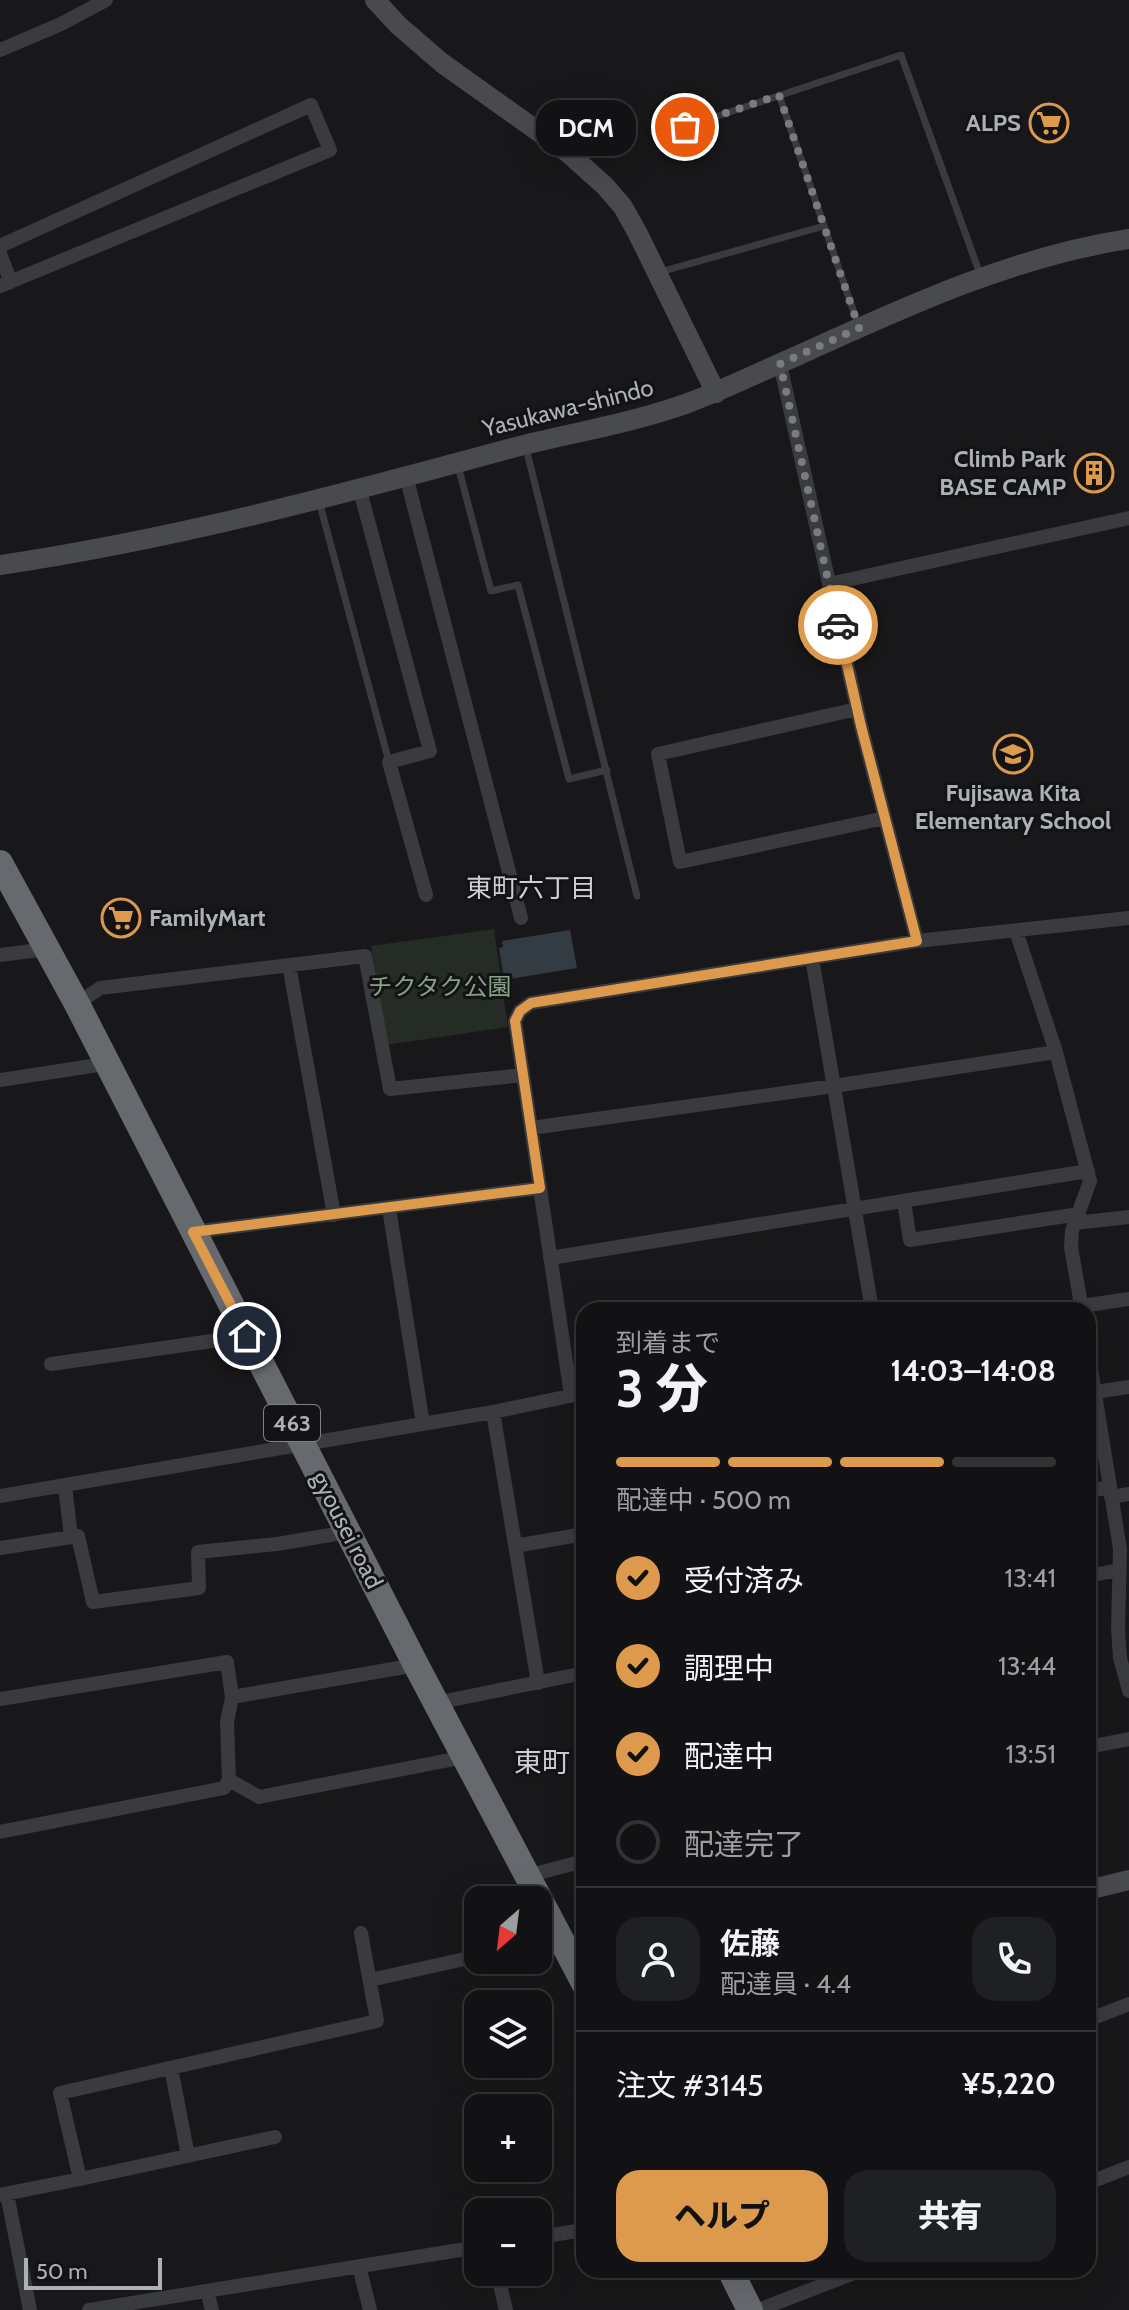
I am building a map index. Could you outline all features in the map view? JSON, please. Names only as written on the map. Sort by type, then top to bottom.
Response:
[{"type":"highway","name":"gyousei road","points":[[0,863],[77,1004],[105,1064],[530,1886]]},
{"type":"highway","name":"gyousei road","points":[[552,1945],[576,1973]]},
{"type":"highway","points":[[734,2278],[750,2310]]},
{"type":"street","points":[[0,50],[61,24],[106,0]]},
{"type":"street","points":[[375,0],[398,25],[442,63],[567,152],[605,186],[623,207],[716,393]]},
{"type":"street","points":[[0,246],[311,105],[330,150],[5,284],[0,254]]},
{"type":"street","name":"Yasukawa-shindo","points":[[0,565],[157,538],[525,444],[664,412],[716,393],[981,276],[1036,258],[1129,239]]},
{"type":"street","points":[[780,364],[857,709],[917,941]]},
{"type":"street","points":[[406,476],[521,918]]},
{"type":"street","points":[[359,487],[430,751],[389,762],[426,895]]},
{"type":"street","points":[[829,584],[1129,518]]},
{"type":"street","points":[[857,709],[658,754],[680,862],[885,818]]},
{"type":"street","points":[[576,1389],[550,1258],[515,1021],[520,1011],[531,1003],[917,941],[1129,918]]},
{"type":"street","points":[[1016,931],[1056,1052],[1090,1181],[1071,1247],[1080,1302]]},
{"type":"street","points":[[0,955],[47,949]]},
{"type":"street","points":[[77,1004],[100,988],[365,956],[390,1089],[523,1075]]},
{"type":"street","points":[[812,958],[871,1302]]},
{"type":"street","points":[[289,965],[334,1215]]},
{"type":"street","points":[[531,1128],[1056,1052]]},
{"type":"street","points":[[0,1080],[105,1064]]},
{"type":"street","points":[[550,1258],[1088,1171]]},
{"type":"street","points":[[193,1232],[540,1188]]},
{"type":"street","points":[[904,1202],[910,1240],[1077,1219],[1129,1217]]},
{"type":"street","points":[[389,1208],[423,1424]]},
{"type":"street","points":[[1096,1305],[1129,1299]]},
{"type":"street","points":[[51,1364],[247,1336]]},
{"type":"street","points":[[1096,1392],[1129,1387]]},
{"type":"street","points":[[0,1496],[493,1412],[576,1394]]},
{"type":"street","points":[[493,1412],[538,1683]]},
{"type":"street","points":[[1096,1426],[1120,1549],[1129,1691]]},
{"type":"street","points":[[65,1486],[71,1537]]},
{"type":"street","points":[[1096,1491],[1129,1494]]},
{"type":"street","points":[[0,1548],[78,1536],[93,1602],[199,1588],[198,1552],[277,1544],[348,1532]]},
{"type":"street","points":[[515,1546],[576,1535]]},
{"type":"street","points":[[1096,1574],[1119,1570]]},
{"type":"street","points":[[0,1699],[227,1662],[232,1697],[227,1722],[229,1780],[224,1788],[0,1832]]},
{"type":"street","points":[[232,1697],[416,1665]]},
{"type":"street","points":[[436,1703],[576,1675]]},
{"type":"street","points":[[1096,1745],[1129,1739]]},
{"type":"street","points":[[229,1780],[259,1797],[465,1757]]},
{"type":"street","points":[[527,1876],[576,1863]]},
{"type":"street","points":[[1096,1888],[1129,1880]]},
{"type":"street","points":[[80,2179],[60,2093],[377,2021],[361,1933]]},
{"type":"street","points":[[370,1980],[464,1959]]},
{"type":"street","points":[[1096,2017],[1129,2004]]},
{"type":"street","points":[[171,2068],[188,2156]]},
{"type":"street","points":[[30,2310],[4,2195],[275,2137]]},
{"type":"street","points":[[1096,2180],[1129,2167]]},
{"type":"street","points":[[552,2235],[576,2231]]},
{"type":"street","points":[[89,2310],[123,2307],[464,2249]]},
{"type":"street","points":[[359,2266],[370,2310]]},
{"type":"street","points":[[758,2310],[841,2278]]},
{"type":"street","points":[[500,2286],[506,2310]]},
{"type":"street","points":[[207,2291],[212,2310]]},
{"type":"lane","points":[[685,127],[901,55],[981,276]]},
{"type":"lane","points":[[779,95],[859,328]]},
{"type":"lane","points":[[658,273],[824,226]]},
{"type":"lane","points":[[525,444],[637,896]]},
{"type":"lane","points":[[457,463],[491,591],[518,585],[569,779],[607,770]]},
{"type":"lane","points":[[319,499],[389,762]]},
{"type":"green space","name":"チクタク公園","points":[[494,929],[508,1027],[386,1045],[371,946]]},
{"type":"shaded area","points":[[570,930],[577,968],[504,980],[499,948],[503,947],[502,941]]},
{"type":"way so far","points":[[685,127],[779,95],[859,328],[780,364],[838,625]]},
{"type":"place","name":"ALPS","points":[[1049,123]]},
{"type":"place","name":"DCM","points":[[685,127]]},
{"type":"place","name":"Climb Park BASE CAMP","points":[[1094,473]]},
{"type":"place","name":"Fujisawa Kita Elementary School","points":[[1013,754]]},
{"type":"place","name":"FamilyMart","points":[[121,918]]},
{"type":"district","name":"東町六丁目","points":[[531,888]]},
{"type":"district","name":"東町","points":[[542,1762]]},
{"type":"route","points":[[247,1336],[193,1232],[540,1188],[515,1021],[520,1011],[531,1003],[917,941],[838,625]]}]
